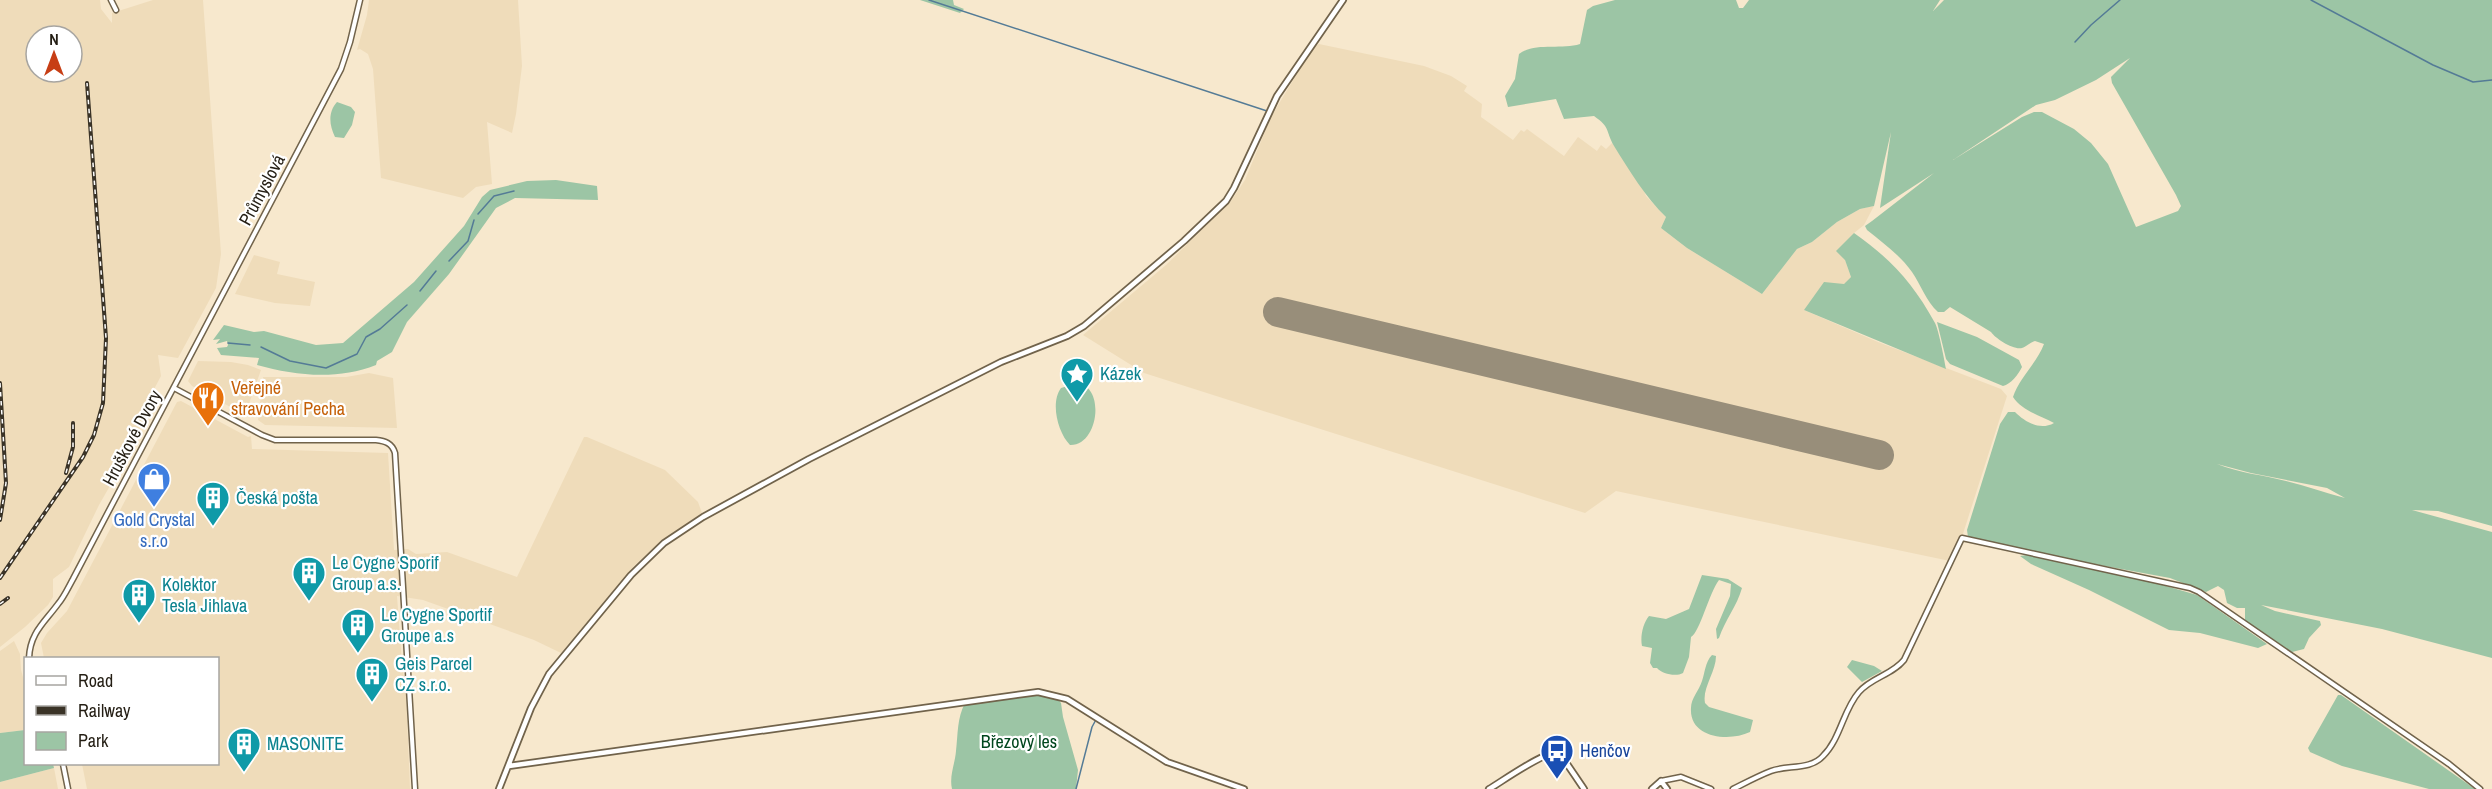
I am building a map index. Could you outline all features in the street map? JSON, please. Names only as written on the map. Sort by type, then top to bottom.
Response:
[{"type":"street","points":[[111,0],[116,10]]},
{"type":"street","name":"Průmyslová","points":[[174,388],[341,69],[360,0]]},
{"type":"street","points":[[499,789],[531,708],[549,674],[631,575],[664,543],[754,488],[902,411],[1001,362],[1067,336],[1084,326],[1114,302],[1177,248],[1226,201],[1277,96],[1343,0]]},
{"type":"street","name":"Hruškové Dvory","points":[[29,657],[35,632],[65,594],[174,388],[275,440],[384,441],[392,446],[395,453],[415,789]]},
{"type":"street","points":[[1733,789],[1772,771],[1807,765],[1822,758],[1837,736],[1856,695],[1870,682],[1890,673],[1904,660],[1962,538],[2199,592],[2449,764],[2480,789]]},
{"type":"street","points":[[509,766],[1025,692],[1045,692],[1056,695],[1167,762],[1244,789]]},
{"type":"street","points":[[1489,789],[1541,757],[1554,753],[1561,755],[1584,789]]},
{"type":"street","points":[[63,765],[68,789]]},
{"type":"street","points":[[1652,789],[1661,781],[1681,777],[1711,789]]},
{"type":"street","points":[[1661,781],[1667,789]]},
{"type":"shaded area","points":[[0,0],[100,0],[101,9],[112,23],[112,13],[153,0],[203,0],[221,254],[216,288],[178,358],[158,355],[161,376],[152,393],[155,395],[127,456],[99,505],[69,567],[53,579],[53,597],[48,605],[0,647]]},
{"type":"shaded area","points":[[369,0],[518,0],[522,66],[516,114],[512,133],[487,122],[492,184],[476,187],[463,198],[381,178],[373,69],[368,54],[360,49],[357,50]]},
{"type":"shaded area","points":[[1319,44],[1424,66],[1451,76],[1467,86],[1464,91],[1482,104],[1481,117],[1513,140],[1521,130],[1524,132],[1527,129],[1564,156],[1578,137],[1597,151],[1601,145],[1606,149],[1612,143],[1640,182],[1646,196],[1666,217],[1661,228],[1687,248],[1762,294],[1797,249],[1812,242],[1837,222],[1860,209],[1874,206],[1864,225],[1854,233],[1845,260],[1851,277],[1845,284],[1804,310],[1878,342],[2001,389],[2007,396],[1961,540],[1950,561],[1616,491],[1585,513],[1144,373],[1083,335],[1166,265],[1231,201],[1245,180],[1271,117],[1313,47]]},
{"type":"shaded area","points":[[254,255],[280,262],[277,274],[315,282],[310,306],[275,303],[235,294]]},
{"type":"shaded area","points":[[198,361],[231,362],[261,370],[245,415],[192,386],[188,381]]},
{"type":"shaded area","points":[[369,373],[393,378],[397,428],[265,425],[258,420],[263,377],[346,377]]},
{"type":"shaded area","points":[[181,401],[248,437],[251,436],[252,449],[388,453],[394,550],[408,549],[416,554],[447,552],[517,577],[584,437],[665,470],[698,502],[702,513],[663,540],[634,566],[561,653],[534,640],[423,600],[397,596],[406,692],[410,789],[87,789],[82,765],[219,765],[219,657],[44,657],[41,643],[67,611],[177,402]]},
{"type":"shaded area","points":[[14,641],[20,654],[24,680],[24,730],[0,733],[0,651]]},
{"type":"shaded area","points":[[54,768],[58,789],[0,789],[0,782]]},
{"type":"green space","points":[[920,0],[953,0],[954,5],[964,9],[960,13]]},
{"type":"green space","points":[[1615,0],[1736,0],[1739,8],[1743,8],[1749,0],[1940,0],[1933,11],[1944,0],[2492,0],[2492,526],[2438,511],[2412,510],[2492,532],[2492,658],[2382,629],[2261,605],[2275,611],[2320,621],[2321,625],[2309,638],[2304,649],[2292,652],[2250,626],[2245,620],[2245,608],[2237,608],[2227,603],[2224,590],[2218,586],[2206,592],[2170,578],[2067,559],[1968,537],[1967,530],[2000,424],[2008,412],[2015,412],[2023,419],[2038,426],[2054,423],[2026,409],[2013,397],[2019,383],[2044,344],[2035,341],[2022,348],[2010,346],[1950,307],[1944,312],[1938,312],[1907,266],[1865,226],[1934,173],[1880,208],[1891,132],[1874,206],[1860,209],[1837,222],[1812,242],[1797,249],[1762,294],[1687,248],[1661,228],[1666,217],[1632,174],[1605,127],[1594,116],[1564,119],[1556,99],[1508,107],[1505,96],[1515,79],[1519,54],[1532,48],[1580,44],[1587,10]],"holes":[[[2130,58],[2111,77],[2112,83],[2176,195],[2181,206],[2178,211],[2136,227],[2108,164],[2091,143],[2074,129],[2042,112],[2034,112],[2022,117],[1953,160],[2036,105],[2055,100],[2096,80]],[[2217,464],[2327,488],[2345,498],[2293,483],[2242,472]]]},
{"type":"green space","points":[[337,102],[351,107],[355,112],[352,125],[344,138],[335,137],[331,123],[332,110]]},
{"type":"green space","points":[[556,180],[597,186],[598,200],[515,198],[496,208],[449,274],[407,322],[392,352],[377,361],[376,365],[347,373],[317,375],[287,372],[257,365],[259,358],[221,355],[217,348],[227,347],[227,341],[216,344],[220,339],[213,340],[224,325],[254,332],[264,331],[316,345],[343,343],[414,282],[464,226],[482,197],[490,190],[527,181]]},
{"type":"green space","points":[[1854,233],[1890,262],[1927,309],[1937,327],[1946,369],[1804,310],[1824,282],[1844,284],[1851,277],[1845,260],[1836,251]]},
{"type":"green space","points":[[1937,322],[1977,337],[2019,360],[2022,367],[2011,381],[2003,386],[1950,364],[1946,359]]},
{"type":"green space","points":[[1078,383],[1087,387],[1092,395],[1095,416],[1087,436],[1080,443],[1070,445],[1059,426],[1056,402],[1061,388]]},
{"type":"green space","points":[[2027,555],[2159,584],[2197,595],[2267,644],[2258,648],[2200,633],[2169,630],[2031,564],[2020,556]]},
{"type":"green space","points":[[1702,575],[1728,579],[1742,588],[1719,638],[1717,639],[1716,629],[1730,596],[1731,584],[1719,580],[1698,628],[1691,637],[1689,657],[1683,673],[1669,674],[1653,668],[1650,663],[1652,648],[1642,646],[1641,642],[1642,630],[1647,619],[1649,616],[1666,619],[1689,609]]},
{"type":"green space","points":[[1712,655],[1716,656],[1705,692],[1705,703],[1709,707],[1753,720],[1750,732],[1732,737],[1712,735],[1696,726],[1692,718],[1692,701],[1701,685]]},
{"type":"green space","points":[[1852,660],[1874,666],[1882,671],[1862,682],[1847,667]]},
{"type":"green space","name":"Březový les","points":[[1042,694],[1057,698],[1061,703],[1078,770],[1076,789],[952,789],[958,726],[965,703]]},
{"type":"green space","points":[[2338,695],[2475,789],[2429,789],[2342,766],[2310,752],[2308,748]]},
{"type":"green space","points":[[24,730],[24,765],[53,765],[54,768],[0,782],[0,733]]},
{"type":"waterway","points":[[929,0],[1267,111]]},
{"type":"waterway","points":[[2075,42],[2120,0]]},
{"type":"waterway","points":[[2311,0],[2433,65],[2473,82],[2492,80]]},
{"type":"waterway","points":[[478,214],[494,196],[514,191]]},
{"type":"waterway","points":[[449,261],[468,241],[474,220]]},
{"type":"waterway","points":[[420,291],[436,271]]},
{"type":"waterway","points":[[261,347],[290,361],[326,368],[357,354],[366,337],[380,329],[407,305]]},
{"type":"waterway","points":[[228,343],[250,345]]},
{"type":"waterway","points":[[1076,789],[1092,727],[1098,716]]},
{"type":"runway","points":[[1278,312],[1879,455]]},
{"type":"railway","points":[[0,578],[83,457],[94,435],[103,403],[106,338],[87,83]]},
{"type":"railway","points":[[0,383],[6,483],[0,520]]},
{"type":"railway","points":[[66,473],[73,447],[73,423]]},
{"type":"railway","points":[[0,604],[8,598]]},
{"type":"place","name":"Kázek","points":[[1077,403]]},
{"type":"place","name":"Veřejné stravování Pecha","points":[[208,427]]},
{"type":"place","name":"Gold Crystal s.r.o","points":[[154,508]]},
{"type":"place","name":"Česká pošta","points":[[213,527]]},
{"type":"place","name":"Le Cygne Sporif Group a.s.","points":[[309,602]]},
{"type":"place","name":"Kolektor Tesla Jihlava","points":[[139,624]]},
{"type":"place","name":"Le Cygne Sportif Groupe a.s","points":[[358,654]]},
{"type":"place","name":"Geis Parcel CZ s.r.o.","points":[[372,703]]},
{"type":"place","name":"MASONITE","points":[[244,773]]},
{"type":"place","name":"Henčov","points":[[1557,780]]}]
